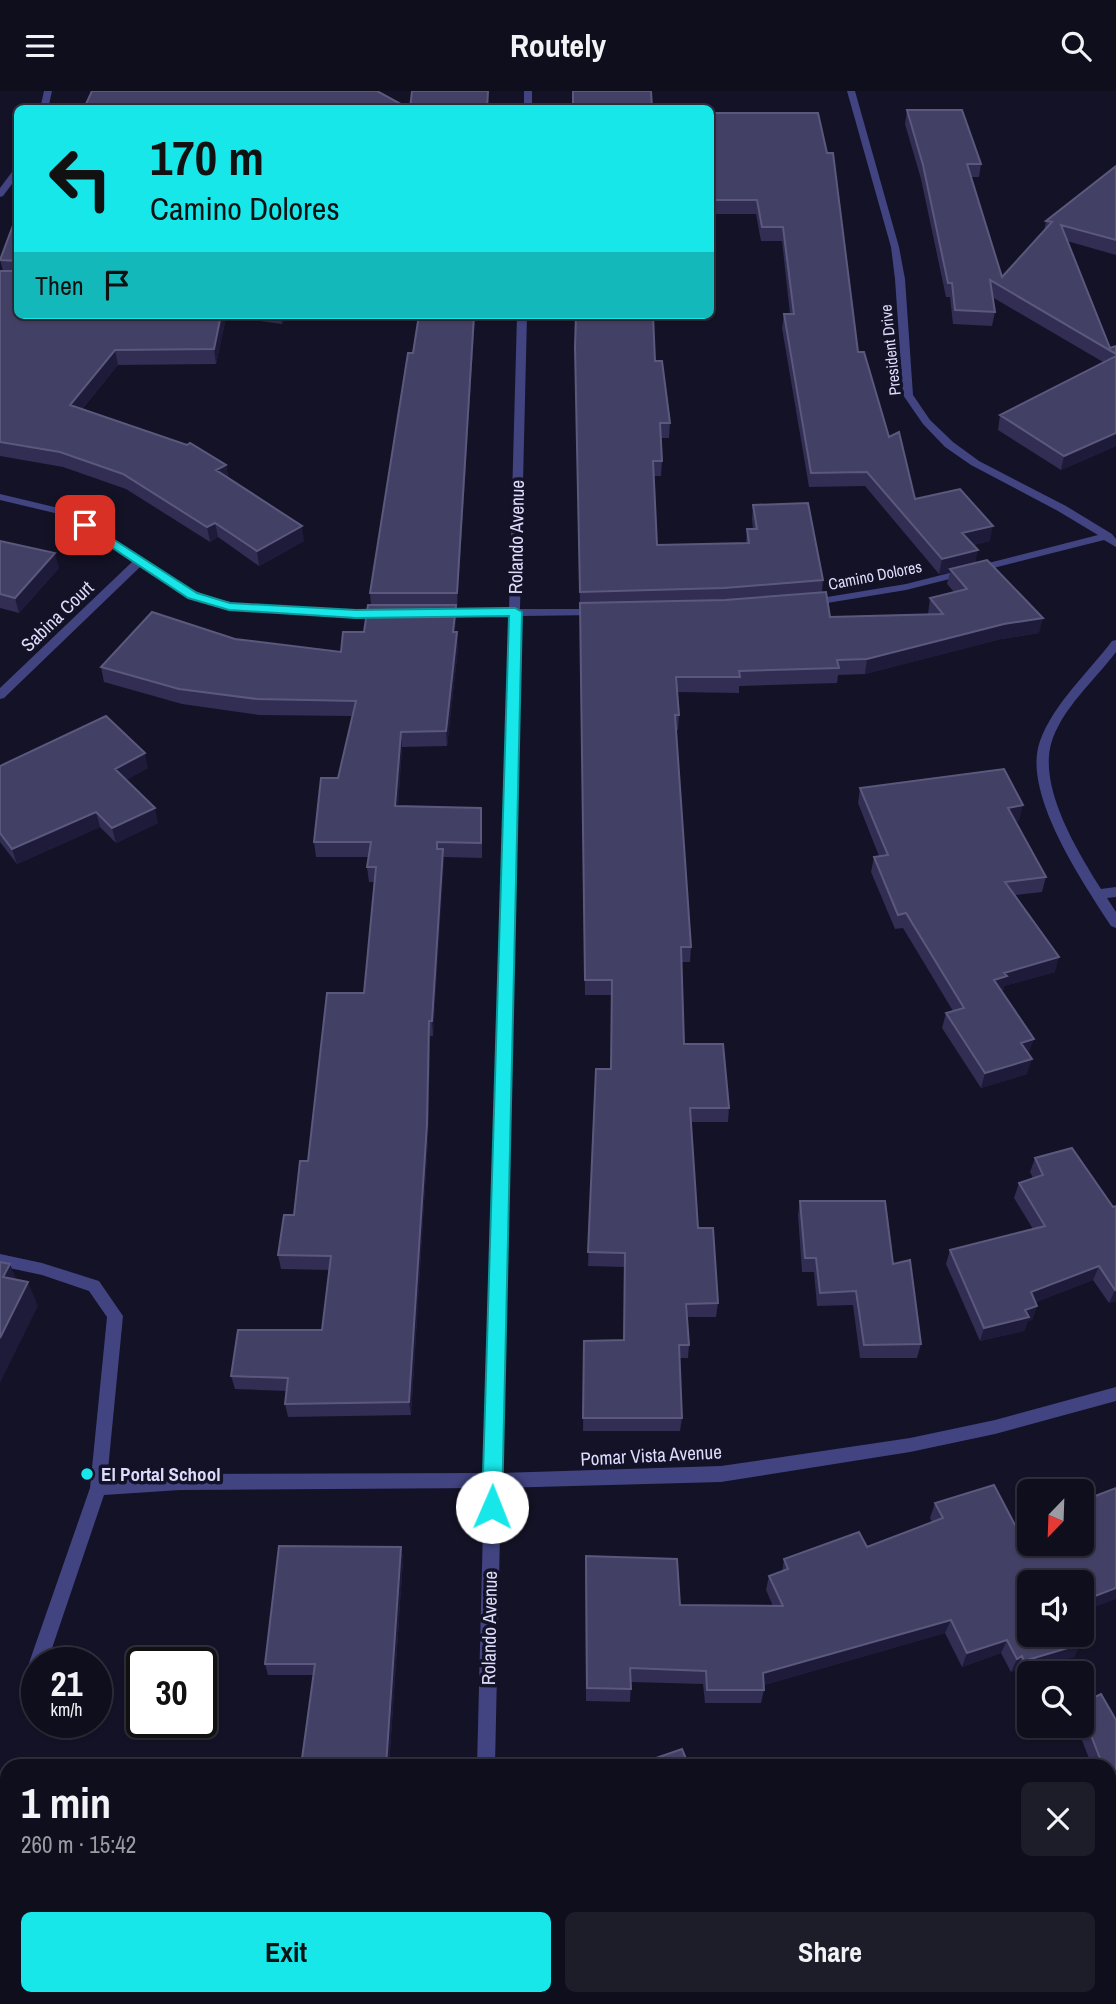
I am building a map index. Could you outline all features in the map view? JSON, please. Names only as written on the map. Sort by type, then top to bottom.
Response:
[{"type":"street","name":"President Drive","points":[[851,91],[895,247],[901,279],[908,395],[916,410],[927,426],[961,455],[1112,540]]},
{"type":"street","points":[[0,194],[14,178]]},
{"type":"street","name":"Rolando Avenue","points":[[486,1759],[522,319]]},
{"type":"street","points":[[0,497],[67,513],[192,596],[229,606],[396,614]]},
{"type":"street","name":"Camino Dolores","points":[[797,604],[906,587],[1112,540]]},
{"type":"street","name":"Sabina Court","points":[[0,695],[139,561]]},
{"type":"street","points":[[422,613],[611,612]]},
{"type":"street","points":[[1116,644],[1057,721],[1044,745],[1043,758],[1048,796],[1097,894],[1116,923]]},
{"type":"street","points":[[1097,894],[1116,892]]},
{"type":"street","points":[[0,1260],[42,1269],[94,1286],[115,1316],[98,1488],[44,1647]]},
{"type":"street","name":"Pomar Vista Avenue","points":[[98,1488],[180,1482],[659,1478],[733,1472],[922,1443],[995,1427],[1116,1394]]},
{"type":"building","points":[[92,91],[377,91],[399,103],[395,105],[86,104]]},
{"type":"building","points":[[412,91],[488,91],[487,105],[410,105]]},
{"type":"building","points":[[573,91],[651,91],[652,105],[573,105]]},
{"type":"building","points":[[907,110],[962,110],[981,164],[967,164],[1002,277],[1052,222],[1046,221],[1116,166],[1116,240],[1061,225],[1110,348],[1116,346],[1116,354],[990,280],[995,312],[955,310],[952,283],[948,283],[923,165]]},
{"type":"building","points":[[714,113],[818,113],[827,153],[833,153],[858,352],[864,352],[889,437],[899,432],[915,499],[960,489],[993,526],[962,533],[978,550],[942,559],[867,472],[811,473],[784,314],[794,314],[783,227],[762,227],[757,200],[714,200]]},
{"type":"building","points":[[14,223],[14,261],[0,260]]},
{"type":"building","points":[[0,271],[14,271],[14,319],[220,319],[214,349],[115,350],[70,405],[187,445],[190,443],[226,465],[216,470],[302,526],[257,551],[215,523],[207,527],[123,474],[60,452],[0,442]]},
{"type":"building","points":[[418,319],[474,319],[457,593],[370,593],[408,353],[413,353]]},
{"type":"building","points":[[576,319],[653,319],[655,361],[662,361],[670,423],[660,423],[662,461],[653,461],[657,545],[749,543],[747,529],[757,529],[753,505],[808,503],[823,580],[724,588],[580,592]]},
{"type":"building","points":[[1116,356],[1116,433],[1064,456],[1000,415]]},
{"type":"building","points":[[0,541],[55,553],[15,598],[0,594]]},
{"type":"building","points":[[987,560],[1043,618],[1004,624],[867,659],[837,660],[839,668],[739,671],[740,677],[676,677],[679,715],[675,715],[691,947],[681,947],[684,1044],[723,1044],[729,1108],[690,1108],[698,1228],[713,1228],[718,1303],[686,1304],[689,1345],[679,1345],[682,1418],[583,1418],[584,1341],[624,1340],[625,1253],[588,1252],[596,1069],[611,1069],[612,980],[585,980],[580,603],[725,600],[826,592],[830,617],[943,614],[930,598],[967,589],[950,569]]},
{"type":"building","points":[[368,605],[456,605],[453,632],[457,632],[446,731],[401,732],[395,806],[481,808],[481,843],[437,842],[437,849],[443,849],[432,1021],[429,1021],[427,1124],[409,1402],[285,1404],[288,1378],[231,1376],[238,1330],[322,1330],[331,1256],[278,1255],[284,1215],[294,1215],[300,1161],[308,1161],[327,993],[364,993],[376,867],[367,867],[371,842],[314,842],[321,778],[338,778],[356,701],[257,699],[179,689],[101,667],[152,612],[235,639],[341,652],[343,632],[364,632]]},
{"type":"building","points":[[106,716],[145,753],[115,769],[155,808],[112,828],[96,812],[12,849],[0,833],[0,766]]},
{"type":"building","points":[[1004,769],[1023,805],[1008,808],[1046,877],[1005,882],[1059,957],[1004,973],[1007,976],[994,980],[1034,1039],[1021,1043],[1032,1059],[985,1073],[946,1013],[964,1008],[906,913],[898,915],[874,857],[888,855],[860,788]]},
{"type":"building","points":[[1072,1148],[1113,1207],[1116,1206],[1116,1289],[1099,1266],[1031,1292],[1037,1306],[1025,1310],[1029,1317],[984,1328],[950,1250],[1045,1226],[1019,1183],[1043,1175],[1035,1158]]},
{"type":"building","points":[[800,1201],[885,1201],[893,1264],[910,1260],[921,1344],[864,1345],[856,1291],[820,1293],[816,1258],[805,1258]]},
{"type":"building","points":[[0,1262],[10,1264],[3,1277],[28,1282],[0,1338]]},
{"type":"building","points":[[994,1485],[1017,1524],[1017,1556],[1094,1556],[1094,1496],[1116,1488],[1116,1588],[1094,1596],[1094,1570],[1017,1570],[1017,1647],[1071,1647],[1024,1661],[1022,1656],[1017,1659],[1007,1640],[967,1653],[951,1620],[763,1673],[764,1690],[707,1690],[706,1671],[630,1668],[631,1689],[587,1688],[586,1556],[677,1559],[680,1605],[783,1606],[769,1576],[788,1569],[784,1559],[859,1532],[867,1547],[943,1518],[935,1503]]},
{"type":"building","points":[[279,1546],[401,1547],[386,1759],[302,1759],[315,1664],[265,1664]]},
{"type":"building","points":[[1101,1694],[1116,1720],[1116,1759],[1100,1759],[1092,1738],[1094,1697]]},
{"type":"building","points":[[682,1749],[686,1759],[653,1759]]},
{"type":"place","name":"El Portal School","points":[[87,1474]]},
{"type":"route","points":[[85,525],[192,596],[229,606],[356,614],[515,612],[492,1507]]}]
